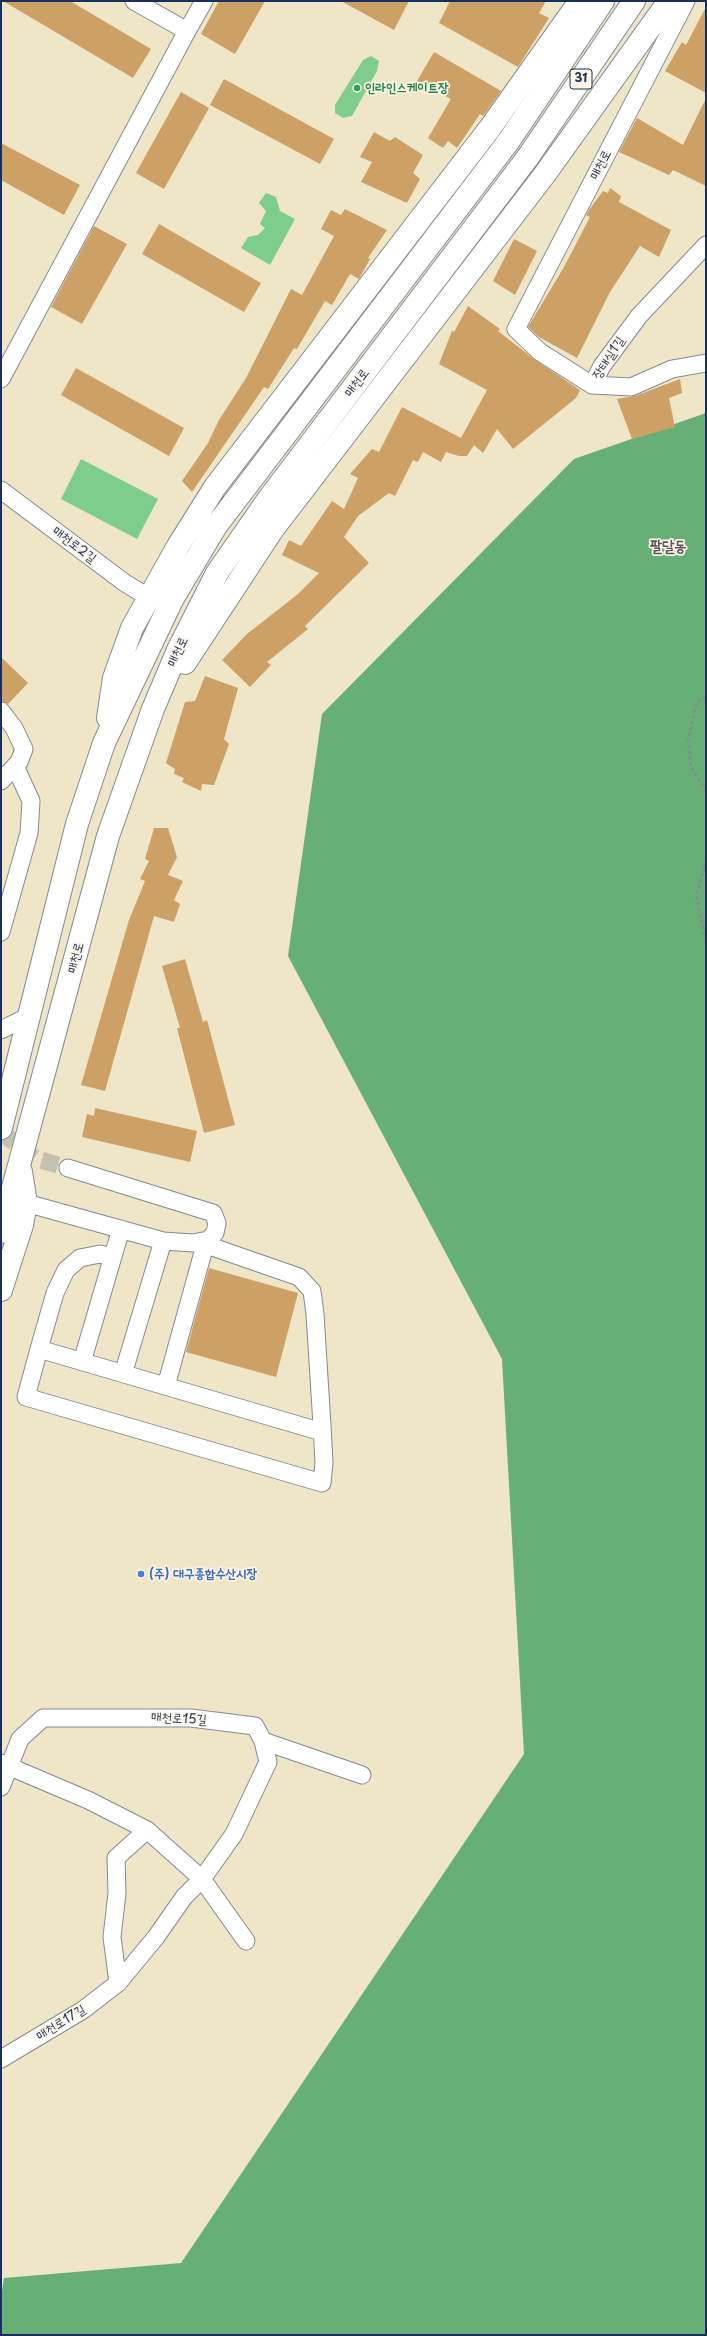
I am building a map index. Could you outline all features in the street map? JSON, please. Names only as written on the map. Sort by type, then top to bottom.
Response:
[{"type":"main road","points":[[562,27],[565,1]]},
{"type":"main road","points":[[104,743],[114,678],[132,628],[148,597],[215,487],[490,128],[580,1]]},
{"type":"main road","name":"매천로","points":[[1,1128],[77,824],[104,743],[173,598],[216,526],[508,142],[603,1]]},
{"type":"main road","name":"매천로","points":[[1,1232],[20,1167],[108,836],[153,709],[178,650],[217,573],[267,501],[528,156],[634,1]]},
{"type":"main road","points":[[153,709],[273,528],[545,174],[669,1]]},
{"type":"main road","name":"31","points":[[1,1290],[22,1225],[26,1203],[20,1167]]},
{"type":"street","points":[[134,1],[187,31]]},
{"type":"street","points":[[1,379],[204,1]]},
{"type":"street","name":"매천로","points":[[592,385],[540,352],[516,329],[686,1]]},
{"type":"street","name":"장태실1길","points":[[706,245],[638,316],[602,366],[592,385],[631,387],[672,369],[706,363]]},
{"type":"street","name":"매천로2길","points":[[1,490],[125,583],[148,597]]},
{"type":"street","points":[[1,711],[14,728],[24,749],[15,766],[1,781]]},
{"type":"street","points":[[1,932],[29,833],[31,801],[15,766]]},
{"type":"street","points":[[1,1030],[29,1016]]},
{"type":"street","points":[[68,1168],[213,1214],[217,1224],[215,1233],[202,1244],[166,1386]]},
{"type":"street","points":[[26,1203],[163,1241],[202,1244],[299,1277],[312,1290],[315,1314],[324,1464],[322,1483],[26,1397],[55,1293],[66,1270],[80,1258],[100,1254],[113,1257]]},
{"type":"street","points":[[82,1362],[121,1229]]},
{"type":"street","points":[[123,1374],[163,1241]]},
{"type":"street","points":[[39,1349],[322,1432]]},
{"type":"street","name":"매천로15길","points":[[1,1787],[5,1765],[20,1739],[43,1718],[191,1718],[255,1726],[263,1741]]},
{"type":"street","points":[[263,1741],[362,1775]]},
{"type":"street","name":"매천로17길","points":[[1,2059],[83,2010],[118,1983],[156,1937],[184,1898],[202,1879],[234,1834],[268,1762],[263,1741]]},
{"type":"street","points":[[5,1765],[88,1800],[147,1830],[202,1879],[246,1941]]},
{"type":"street","points":[[118,1983],[112,1937],[117,1893],[116,1858],[147,1830]]},
{"type":"path","points":[[706,697],[697,702],[688,740],[691,767],[706,791]]},
{"type":"path","points":[[706,862],[696,895],[706,941]]},
{"type":"green space","name":"인라인스케이트장","points":[[371,56],[379,61],[377,71],[352,116],[343,118],[335,113],[335,105],[363,60]]},
{"type":"green space","points":[[266,193],[276,197],[280,211],[295,219],[270,265],[241,248],[248,237],[258,235],[265,228],[260,224],[266,211],[259,203]]},
{"type":"green space","points":[[706,413],[706,2335],[1,2335],[1,2298],[4,2278],[181,2263],[524,1754],[502,1359],[288,956],[322,714],[574,459]]},
{"type":"green space","points":[[81,459],[158,499],[137,539],[61,499]]},
{"type":"building","points":[[3,1],[70,1],[151,49],[133,78]]},
{"type":"building","points":[[219,1],[265,1],[235,54],[201,34]]},
{"type":"building","points":[[341,1],[409,1],[394,30]]},
{"type":"building","points":[[450,1],[546,1],[539,13],[549,18],[518,67],[439,23]]},
{"type":"building","points":[[706,7],[706,93],[665,71],[682,42],[686,45]]},
{"type":"building","points":[[434,52],[501,91],[483,116],[480,114],[457,148],[448,141],[443,148],[428,138],[451,99],[417,81]]},
{"type":"building","points":[[224,79],[334,139],[320,164],[210,105]]},
{"type":"building","points":[[181,92],[209,108],[164,189],[136,173]]},
{"type":"building","points":[[706,98],[706,186],[673,170],[669,175],[619,152],[637,118],[683,145]]},
{"type":"building","points":[[374,132],[390,141],[395,137],[423,155],[413,173],[420,179],[407,203],[361,182],[372,162],[360,157]]},
{"type":"building","points":[[1,143],[80,185],[64,215],[1,180]]},
{"type":"building","points":[[610,188],[621,196],[619,202],[671,230],[659,257],[640,246],[610,292],[577,358],[539,337],[528,327],[564,267],[590,217],[586,215],[603,191],[608,193]]},
{"type":"building","points":[[345,209],[387,230],[368,258],[370,259],[359,279],[350,274],[332,305],[325,301],[297,349],[294,348],[268,389],[264,387],[192,492],[182,481],[208,443],[219,420],[246,378],[291,289],[302,295],[334,236],[321,229],[331,210],[341,215]]},
{"type":"building","points":[[159,224],[261,283],[244,312],[142,254]]},
{"type":"building","points":[[94,226],[127,244],[82,324],[51,307]]},
{"type":"building","points":[[514,239],[537,251],[515,295],[493,281]]},
{"type":"building","points":[[468,306],[500,329],[498,331],[535,360],[580,390],[576,398],[513,449],[497,429],[483,453],[474,445],[467,456],[459,456],[446,452],[441,462],[423,452],[418,462],[413,460],[395,496],[389,493],[358,516],[344,537],[369,563],[305,626],[308,629],[267,662],[271,665],[250,687],[222,660],[247,634],[298,594],[319,573],[282,555],[289,540],[301,546],[332,501],[344,509],[358,478],[350,474],[372,449],[379,452],[402,407],[461,438],[487,390],[439,364],[452,331],[454,332]]},
{"type":"building","points":[[76,368],[184,428],[169,456],[61,395]]},
{"type":"building","points":[[680,379],[682,393],[669,398],[675,427],[632,439],[617,399],[635,396]]},
{"type":"building","points":[[1,657],[28,683],[8,704],[1,701]]},
{"type":"building","points":[[205,676],[238,688],[224,739],[229,744],[214,785],[202,784],[201,791],[182,782],[184,778],[174,774],[175,769],[166,763],[185,702],[195,701]]},
{"type":"building","points":[[154,828],[168,828],[177,857],[168,875],[183,881],[174,900],[180,904],[174,922],[154,916],[105,1091],[81,1085],[129,920],[145,881],[140,879],[149,861],[145,859]]},
{"type":"building","points":[[185,959],[203,1022],[207,1020],[235,1125],[204,1133],[177,1028],[180,1028],[162,966]]},
{"type":"building","points":[[95,1108],[197,1131],[190,1162],[82,1137],[87,1114],[94,1116]]},
{"type":"building","points":[[209,1268],[298,1293],[276,1377],[186,1352]]},
{"type":"tunnel","points":[[1,1132],[34,1158],[68,1168]]},
{"type":"place","name":"인라인스케이트장","points":[[357,88]]},
{"type":"place","name":"(주) 대구종합수산시장","points":[[141,1574]]},
{"type":"district","name":"팔달동","points":[[668,547]]}]
